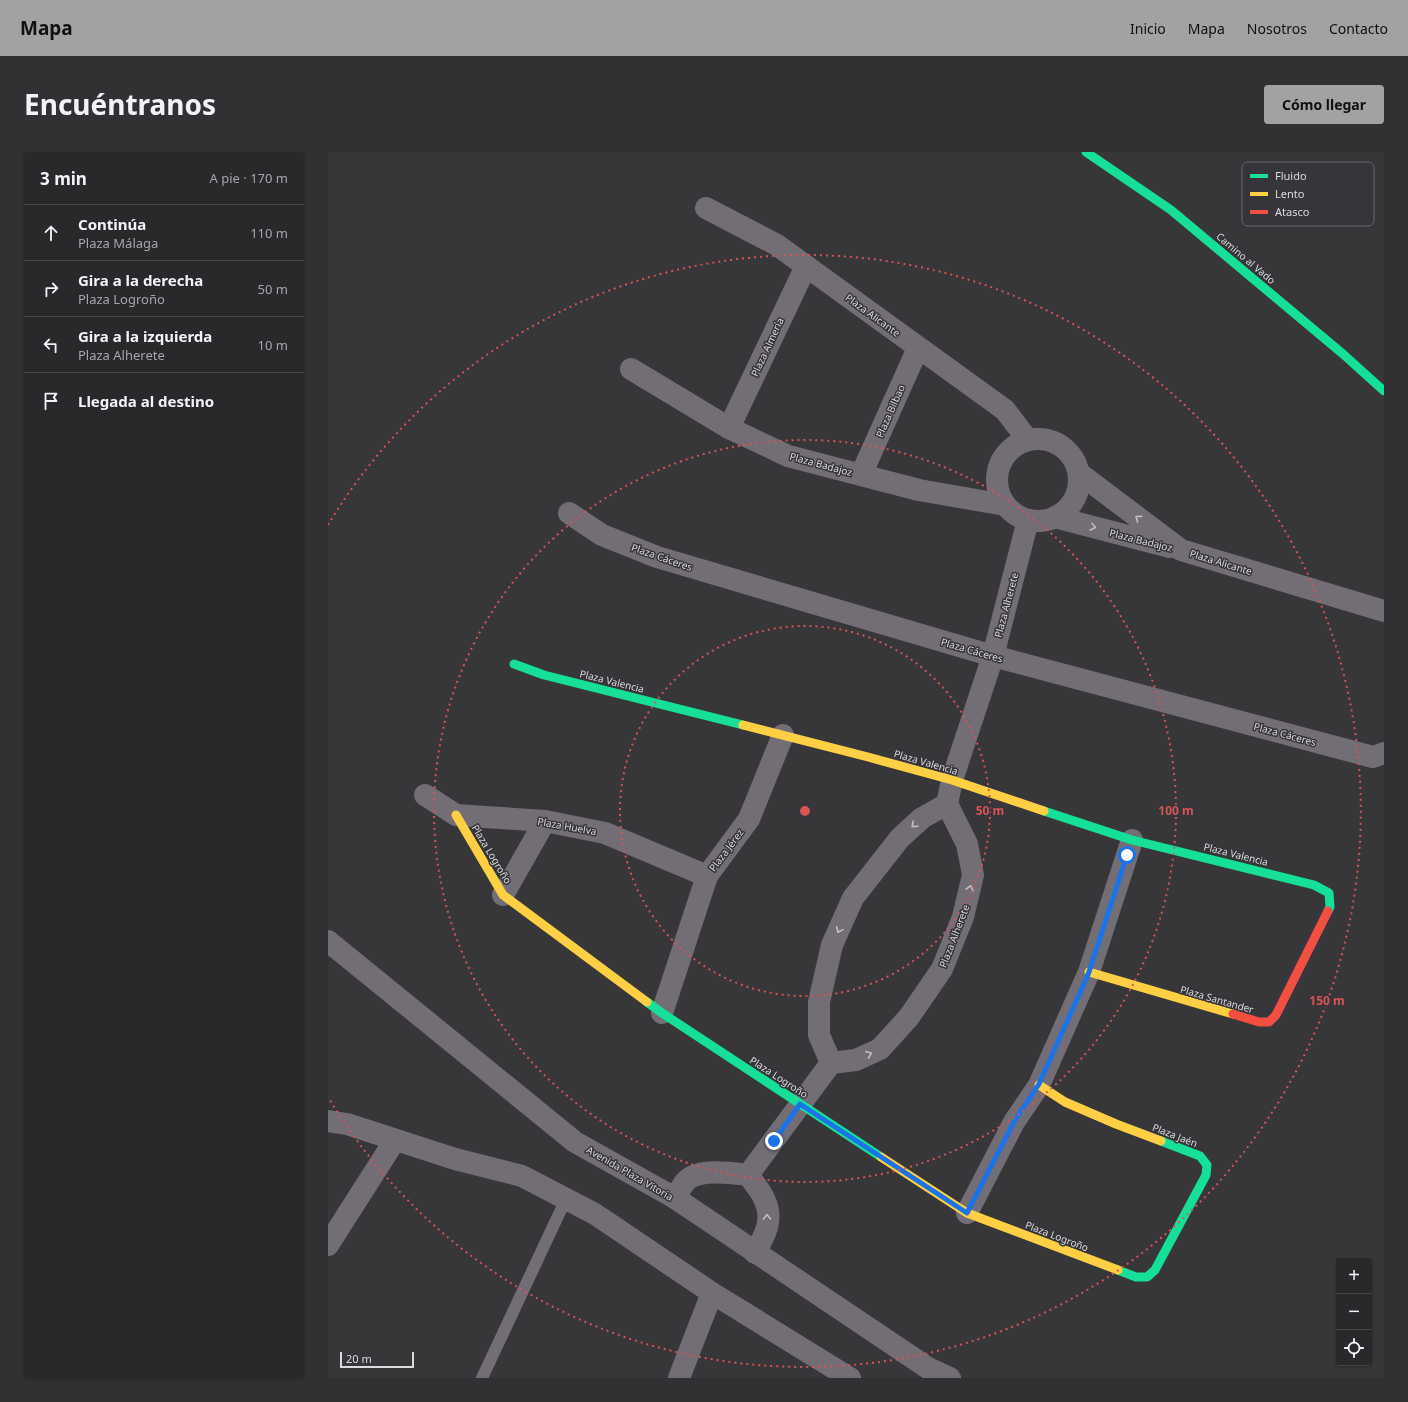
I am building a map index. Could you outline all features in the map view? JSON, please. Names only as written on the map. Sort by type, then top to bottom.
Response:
[{"type":"street","name":"Camino al Vado","points":[[1086,152],[1171,210],[1344,354],[1384,391]]},
{"type":"street","name":"Plaza Alicante","points":[[706,208],[777,246],[806,266],[1005,410],[1027,439]]},
{"type":"street","name":"Plaza Almería","points":[[729,428],[806,266]]},
{"type":"street","name":"Plaza Bilbao","points":[[861,476],[918,348]]},
{"type":"street","name":"Plaza Badajoz","points":[[631,369],[729,428],[788,456],[919,490],[1005,505]]},
{"type":"street","points":[[1041,438],[1054,442],[1066,450],[1074,460],[1079,473],[1079,486],[1074,500],[1066,510],[1055,517],[1042,521],[1028,520],[1015,514],[1005,505],[998,493],[996,480],[999,466],[1005,454],[1015,445],[1027,439],[1041,438]]},
{"type":"street","name":"Plaza Alicante","points":[[1079,473],[1181,550],[1384,611]]},
{"type":"street","name":"Plaza Cáceres","points":[[569,513],[602,535],[657,557],[993,656],[1373,757],[1384,753]]},
{"type":"street","name":"Plaza Badajoz","points":[[1055,517],[1181,550]]},
{"type":"street","name":"Plaza Alherete","points":[[831,1063],[856,1060],[880,1049],[909,1017],[942,969],[963,917],[973,875],[967,844],[947,804],[952,780],[993,656],[1028,520]]},
{"type":"street","name":"Plaza Valencia","points":[[514,664],[544,675],[783,735],[952,780],[1132,840],[1314,885],[1328,893]]},
{"type":"street","name":"Plaza Jérez","points":[[662,1013],[707,876],[749,819],[783,735]]},
{"type":"street","name":"Plaza Huelva","points":[[425,795],[456,815],[545,821],[605,833],[707,876]]},
{"type":"street","points":[[748,1175],[831,1063],[819,1036],[819,1002],[832,945],[853,898],[900,838],[922,818],[947,804]]},
{"type":"street","name":"Plaza Logroño","points":[[456,815],[503,895],[662,1013],[967,1213],[1136,1278],[1147,1277]]},
{"type":"street","points":[[503,895],[545,821]]},
{"type":"street","points":[[967,1213],[1014,1122],[1039,1084],[1089,972],[1132,840]]},
{"type":"street","name":"Plaza Santander","points":[[1089,972],[1259,1022],[1269,1022],[1276,1015],[1330,907],[1328,893]]},
{"type":"street","name":"Avenida Plaza Vitoria","points":[[328,941],[575,1142],[675,1198],[928,1368],[950,1378]]},
{"type":"street","name":"Plaza Jaén","points":[[1039,1084],[1065,1102],[1116,1124],[1200,1156],[1207,1165],[1206,1176],[1155,1270],[1147,1277]]},
{"type":"street","points":[[328,1121],[347,1124],[455,1159],[522,1176],[596,1214],[712,1293],[850,1378]]},
{"type":"street","points":[[328,1246],[395,1140]]},
{"type":"street","points":[[675,1198],[687,1180],[697,1175],[717,1171],[748,1175],[766,1201],[769,1218],[766,1234],[755,1253]]},
{"type":"street","points":[[679,1378],[712,1293]]},
{"type":"lane","points":[[482,1378],[566,1199]]},
{"type":"traffic: fast","points":[[1086,152],[1171,210],[1343,354],[1384,391]]},
{"type":"traffic: fast","points":[[514,664],[544,675],[743,725]]},
{"type":"traffic: fast","points":[[1044,811],[1132,840],[1314,885],[1329,893],[1330,907],[1328,911]]},
{"type":"traffic: fast","points":[[647,1002],[881,1157]]},
{"type":"traffic: fast","points":[[1118,1270],[1136,1277],[1147,1277],[1155,1270],[1206,1175],[1207,1165],[1200,1156],[1161,1141]]},
{"type":"traffic: slow","points":[[743,725],[952,780],[1044,811]]},
{"type":"traffic: slow","points":[[456,815],[503,895],[647,1002]]},
{"type":"traffic: slow","points":[[1089,972],[1233,1014]]},
{"type":"traffic: slow","points":[[1039,1085],[1065,1102],[1161,1141]]},
{"type":"traffic: slow","points":[[881,1157],[967,1213],[1118,1270]]},
{"type":"traffic: jam","points":[[1233,1014],[1259,1022],[1269,1022],[1276,1015],[1328,911]]},
{"type":"route","points":[[774,1141],[800,1104],[967,1213],[1014,1122],[1039,1084],[1083,986],[1089,972],[1127,855]]}]
